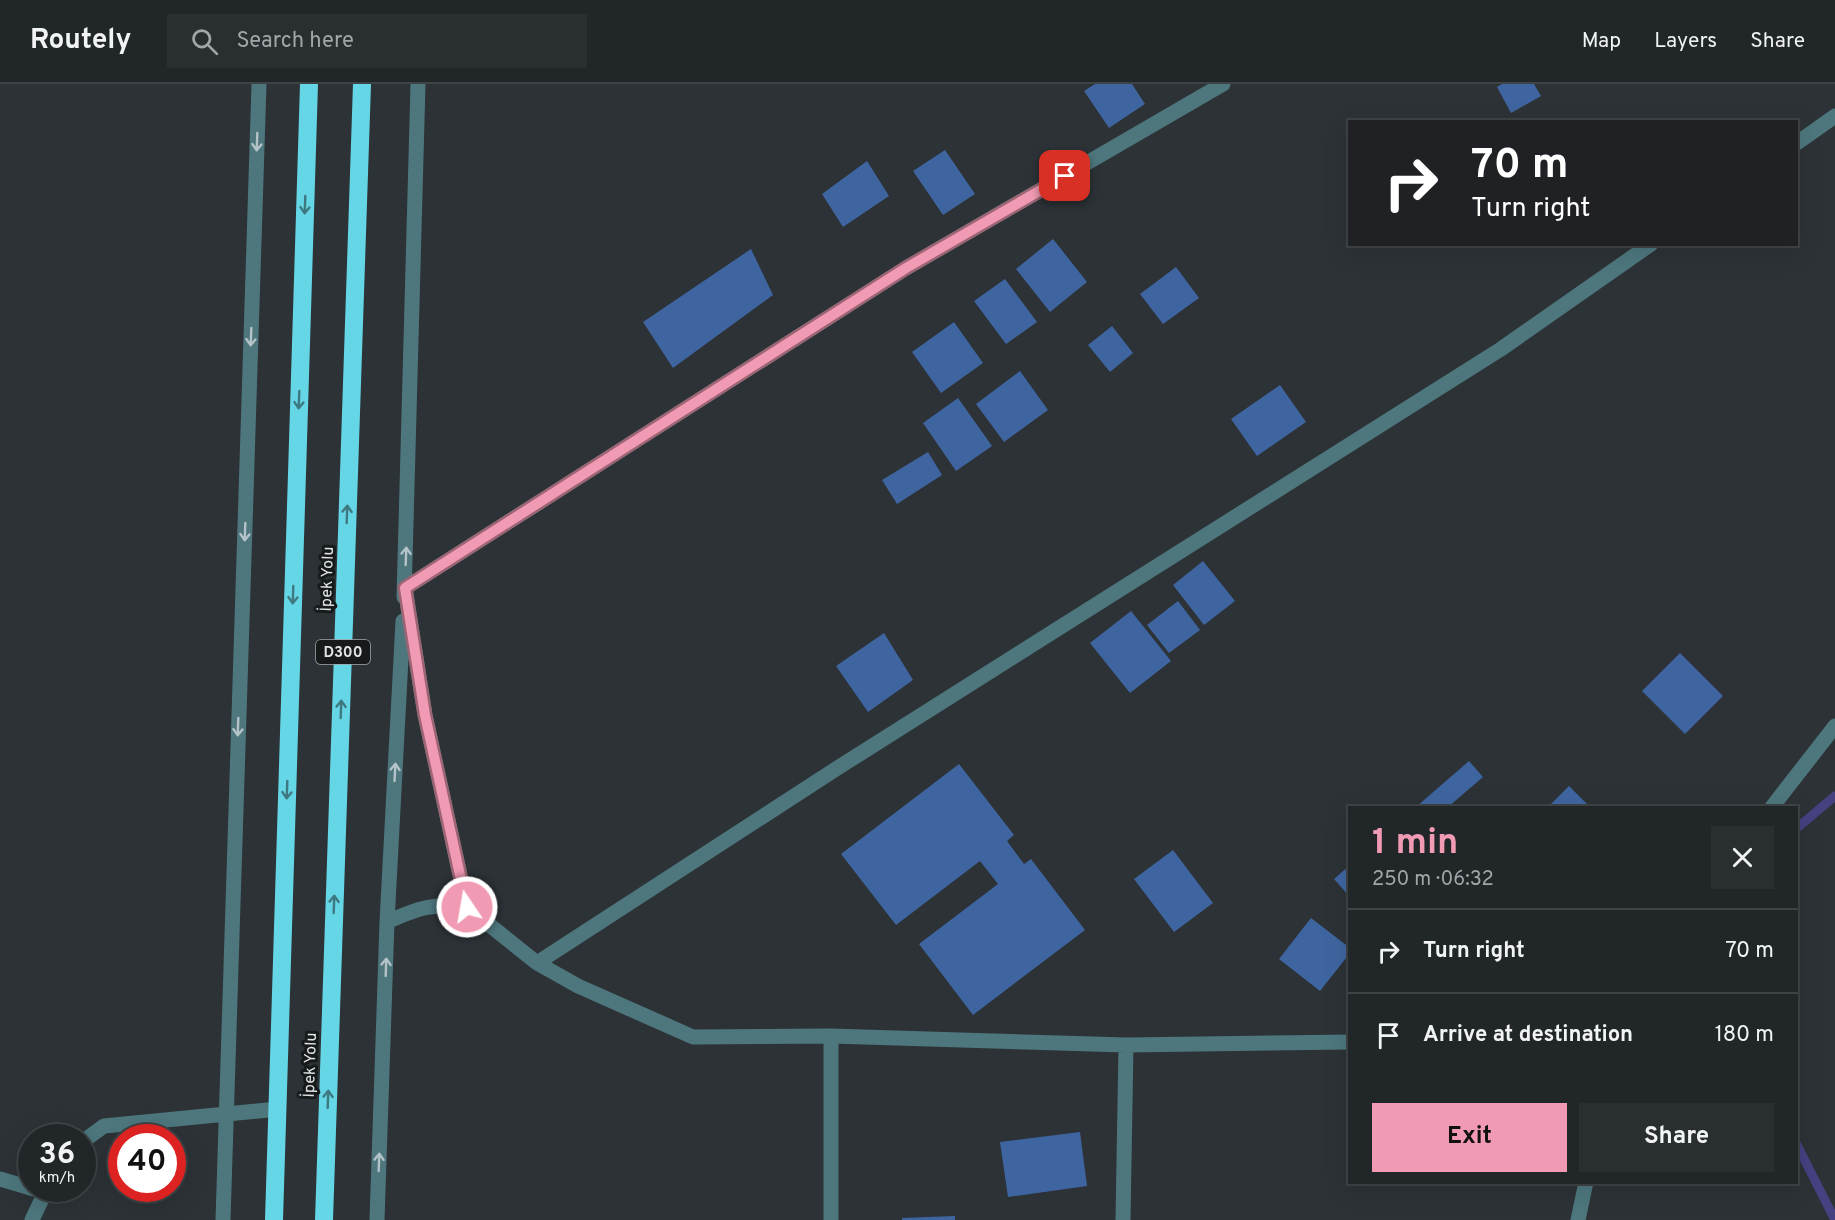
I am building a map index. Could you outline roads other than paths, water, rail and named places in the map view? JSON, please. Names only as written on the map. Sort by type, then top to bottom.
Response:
[{"type":"highway","name":"İpek Yolu","points":[[274,1220],[309,84]]},
{"type":"highway","name":"İpek Yolu","points":[[324,1220],[362,84]]},
{"type":"street","points":[[224,1220],[259,84]]},
{"type":"street","points":[[377,1220],[387,922],[405,588],[418,84]]},
{"type":"street","points":[[405,588],[906,268],[1223,84]]},
{"type":"street","points":[[1798,142],[1835,116]]},
{"type":"street","points":[[537,963],[849,761],[1501,349],[1648,246]]},
{"type":"street","points":[[405,588],[425,715],[467,907]]},
{"type":"street","points":[[1773,806],[1835,726]]},
{"type":"street","points":[[387,922],[420,907],[439,903],[467,907],[537,963],[578,986],[693,1037],[831,1036],[1126,1045],[1348,1042]]},
{"type":"street","points":[[831,1036],[831,1220]]},
{"type":"street","points":[[1123,1220],[1126,1045]]},
{"type":"street","points":[[96,1132],[104,1126],[278,1109]]},
{"type":"street","points":[[0,1179],[18,1183]]},
{"type":"street","points":[[1578,1220],[1586,1184]]},
{"type":"street","points":[[32,1220],[40,1202]]},
{"type":"waterway","points":[[1798,827],[1835,796]]},
{"type":"waterway","points":[[1798,1147],[1835,1220]]}]
